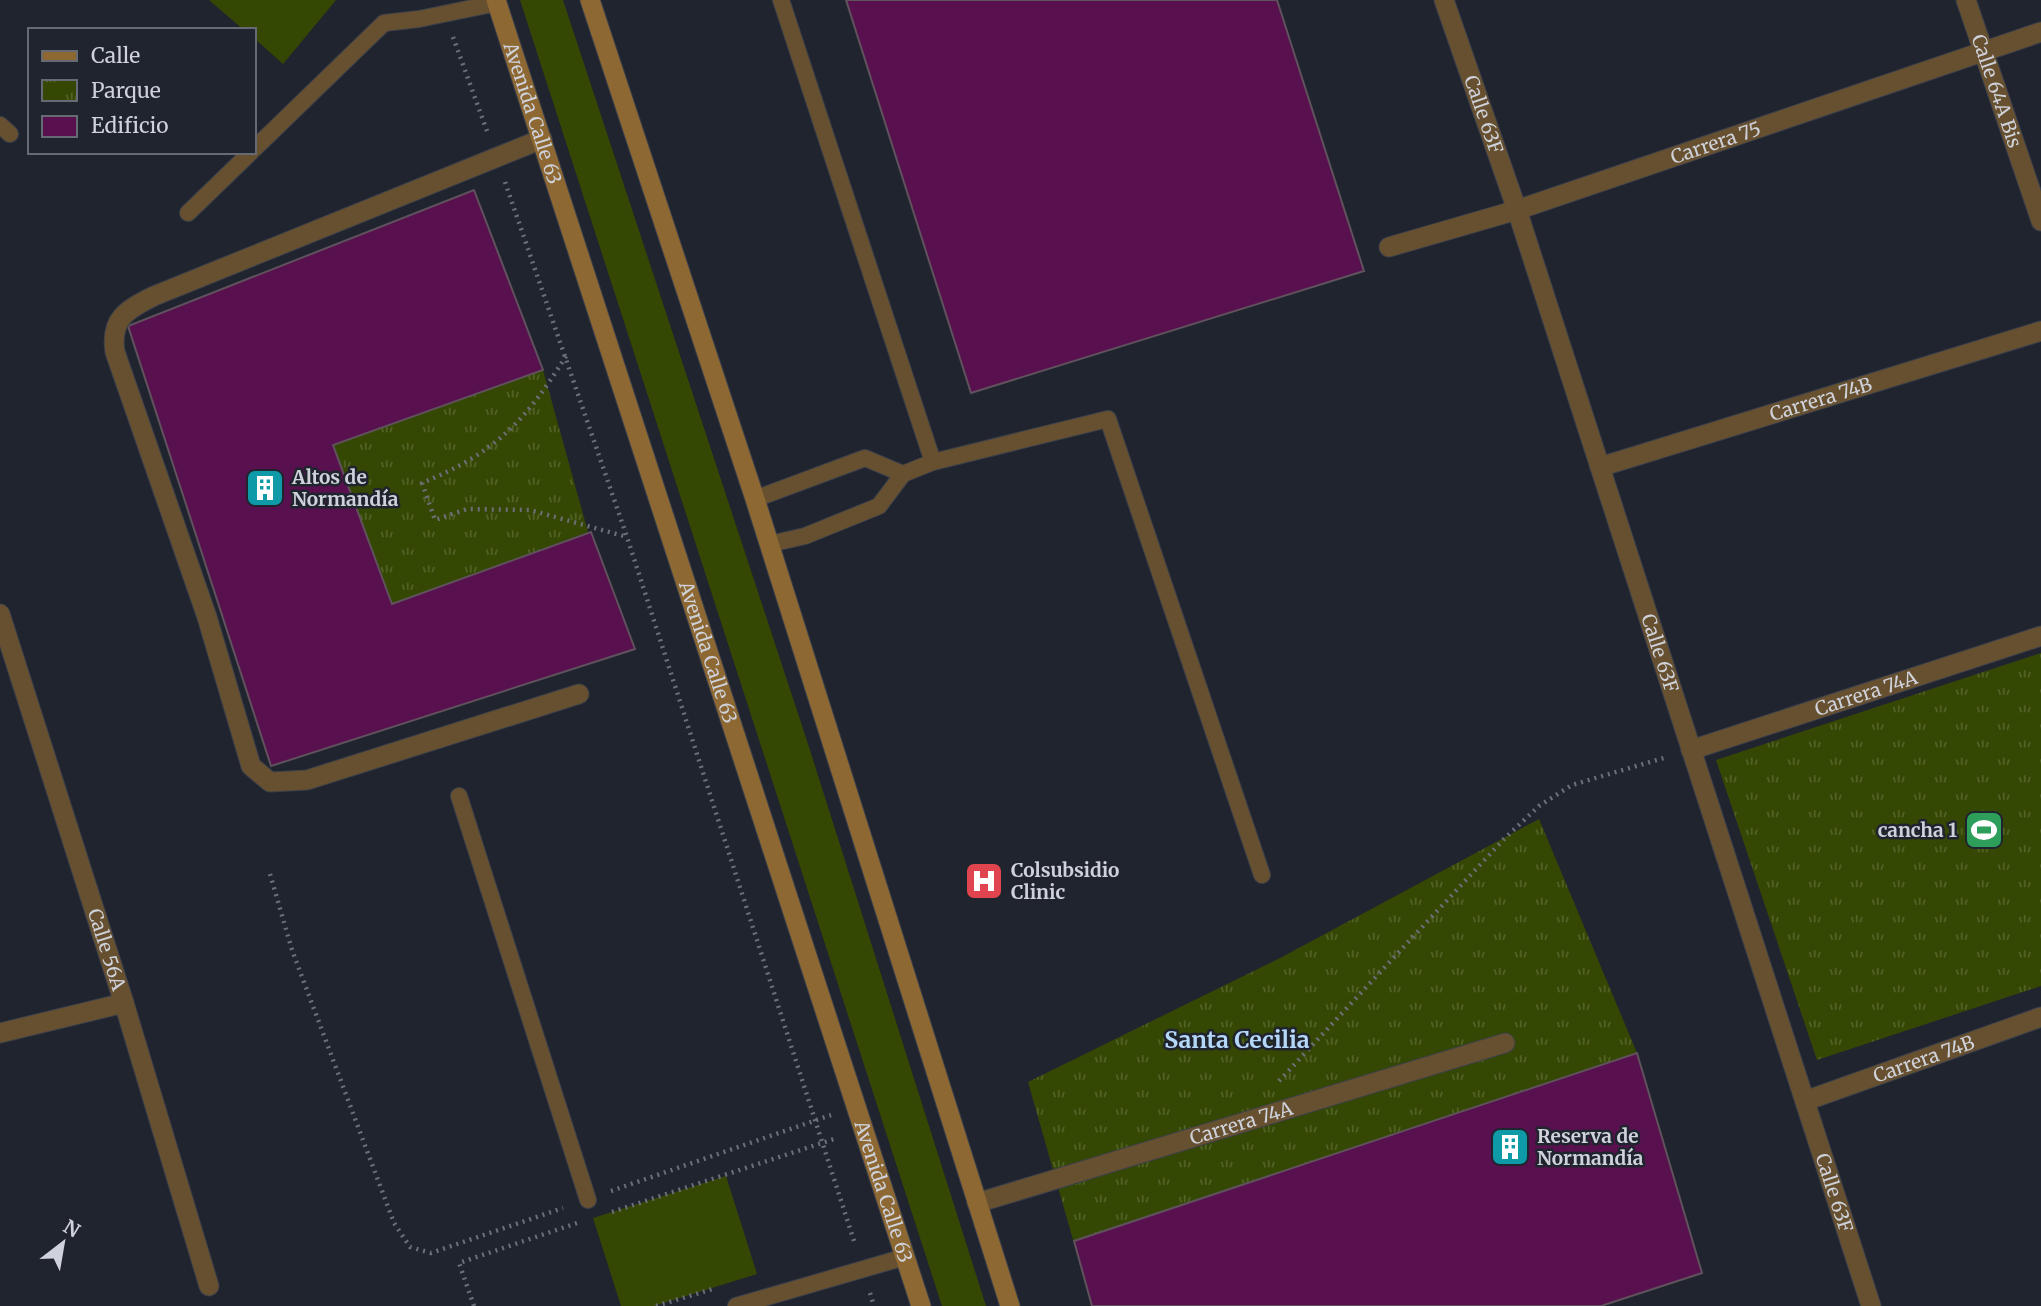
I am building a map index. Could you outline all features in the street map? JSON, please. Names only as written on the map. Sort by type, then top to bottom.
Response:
[{"type":"main road","points":[[590,0],[770,544],[1010,1306]]},
{"type":"main road","name":"Avenida Calle 63","points":[[496,1],[921,1306]]},
{"type":"street","name":"Calle 63F","points":[[1444,0],[1517,210],[1871,1306]]},
{"type":"street","name":"Calle 64A Bis","points":[[1966,0],[2041,222]]},
{"type":"street","name":"Carrera 75","points":[[1389,247],[1517,210],[2041,32]]},
{"type":"street","points":[[542,139],[133,306],[118,320],[112,335],[115,352],[208,617],[251,766],[270,782],[307,779],[579,694]]},
{"type":"street","name":"Carrera 74B","points":[[1600,467],[2041,331]]},
{"type":"street","name":"Calle 56A","points":[[2,625],[124,1003],[209,1286]]},
{"type":"street","name":"Carrera 74A","points":[[1691,750],[2041,636]]},
{"type":"street","points":[[0,1033],[124,1003]]},
{"type":"street","name":"Carrera 74B","points":[[1805,1101],[2041,1017]]},
{"type":"street","name":"Carrera 74A","points":[[977,1203],[1505,1043]]},
{"type":"lane","points":[[781,0],[933,461]]},
{"type":"lane","points":[[256,147],[384,23],[496,1]]},
{"type":"lane","points":[[188,213],[249,154]]},
{"type":"lane","points":[[770,544],[805,536],[879,506],[903,474],[933,461],[1108,419],[1262,875]]},
{"type":"lane","points":[[755,499],[865,458],[903,474]]},
{"type":"lane","points":[[460,796],[588,1200]]},
{"type":"lane","points":[[736,1306],[905,1257]]},
{"type":"path","points":[[444,13],[566,355],[627,537],[874,1306]]},
{"type":"path","points":[[566,355],[548,385],[509,434],[455,469],[422,483],[435,520],[467,509],[530,510],[627,537]]},
{"type":"path","points":[[1278,1083],[1505,838],[1539,806],[1572,785],[1691,750]]},
{"type":"path","points":[[270,874],[292,950],[390,1210],[410,1247],[430,1253],[855,1107]]},
{"type":"path","points":[[606,1214],[863,1130]]},
{"type":"path","points":[[474,1306],[459,1263],[581,1222]]},
{"type":"green space","points":[[209,0],[336,0],[283,64],[256,40],[256,28],[242,28]]},
{"type":"green space","points":[[520,0],[563,0],[809,747],[986,1306],[942,1306]]},
{"type":"green space","points":[[543,370],[588,532],[392,604],[333,445]]},
{"type":"green space","points":[[2041,653],[2041,986],[1817,1060],[1716,760]]},
{"type":"green space","points":[[1539,819],[1637,1053],[1702,1273],[1601,1306],[1092,1306],[1028,1082],[1282,957]]},
{"type":"green space","points":[[726,1176],[757,1274],[654,1306],[621,1306],[593,1218]]},
{"type":"building","points":[[846,0],[1277,0],[1364,271],[971,393]]},
{"type":"building","name":"Altos de Normandía","points":[[474,190],[543,370],[333,445],[392,604],[591,532],[635,649],[271,766],[128,326]]},
{"type":"building","name":"Reserva de Normandía","points":[[1637,1053],[1702,1273],[1601,1306],[1092,1306],[1074,1241]]},
{"type":"place","name":"Altos de Normandía","points":[[265,488]]},
{"type":"place","name":"cancha 1","points":[[1984,830]]},
{"type":"place","name":"Colsubsidio Clinic","points":[[984,881]]},
{"type":"place","name":"Reserva de Normandía","points":[[1510,1147]]},
{"type":"district","name":"Santa Cecilia","points":[[1237,1039]]}]
